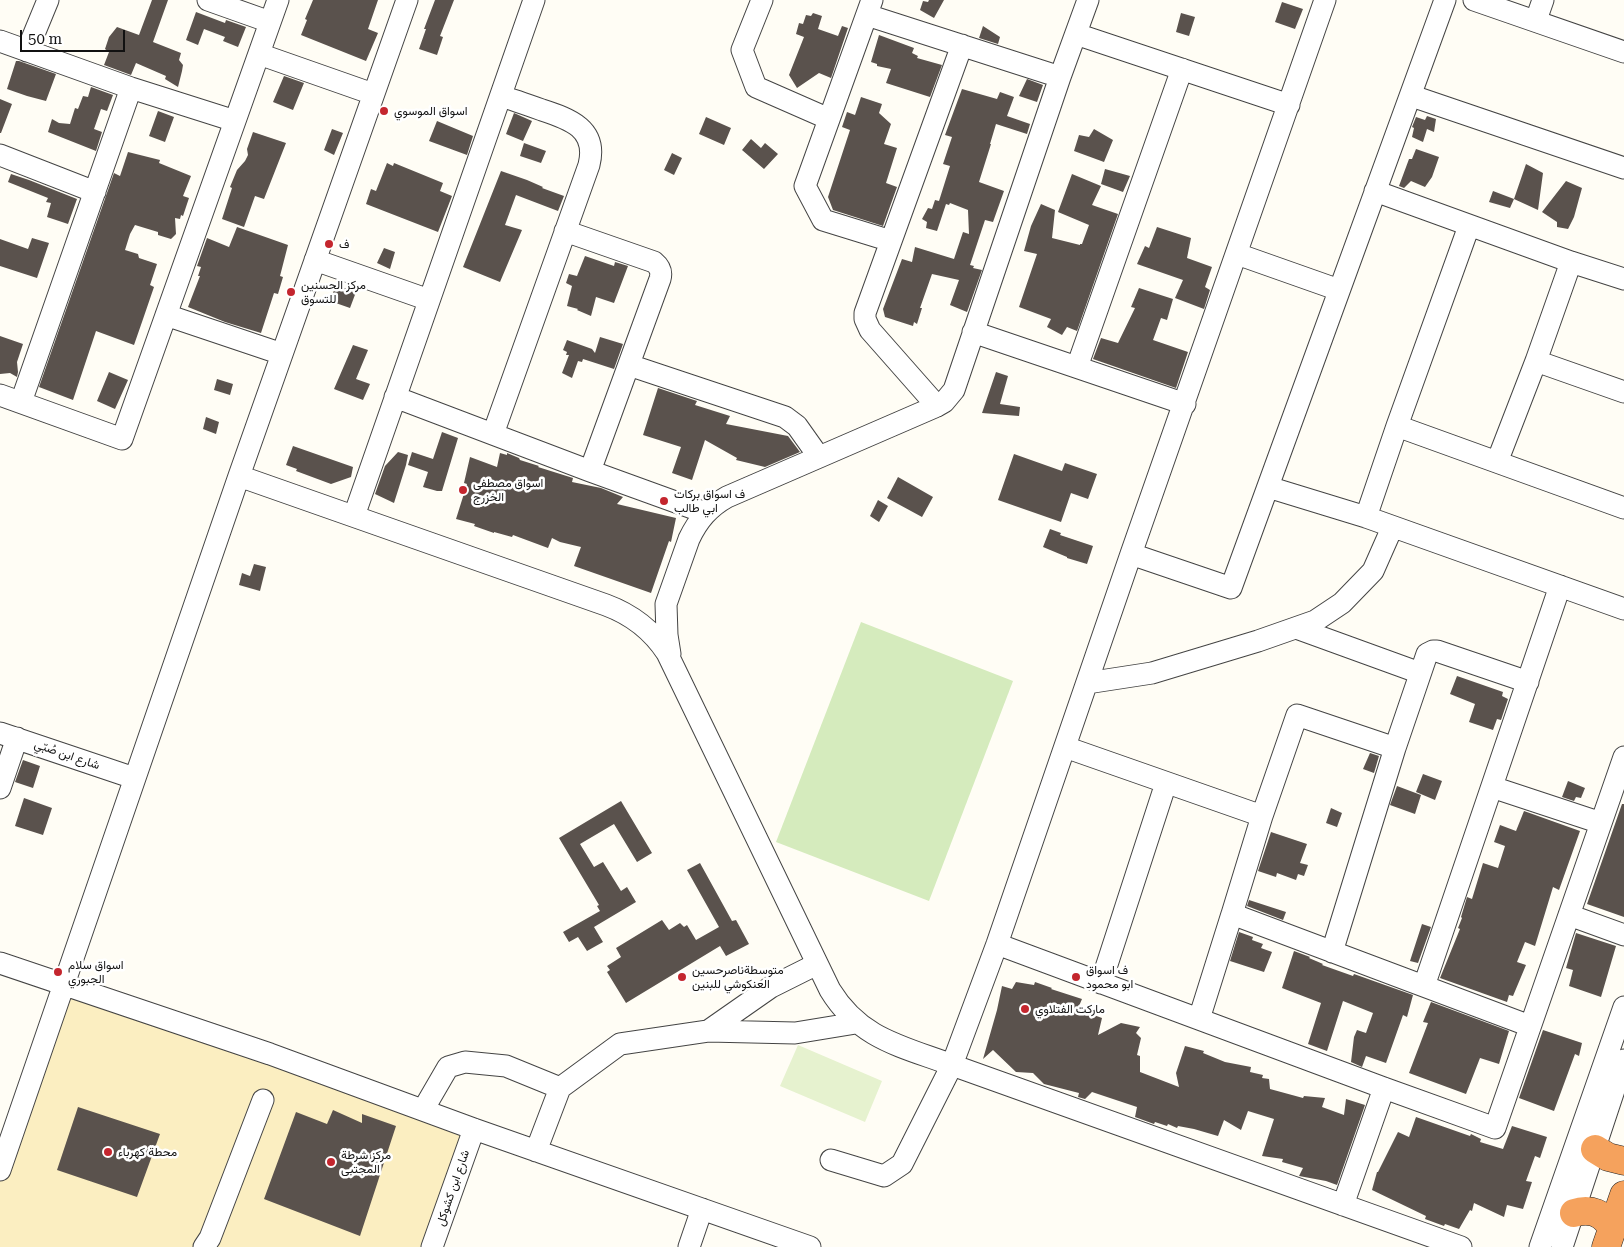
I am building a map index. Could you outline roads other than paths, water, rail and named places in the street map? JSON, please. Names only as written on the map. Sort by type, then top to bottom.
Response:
[{"type":"highway","points":[[1595,1149],[1608,1157],[1624,1161]]},
{"type":"highway","points":[[1609,1238],[1624,1195]]},
{"type":"highway","points":[[1574,1213],[1587,1211],[1600,1214],[1610,1223],[1609,1238]]},
{"type":"street","points":[[27,51],[48,0]]},
{"type":"street","points":[[208,0],[270,22]]},
{"type":"street","points":[[0,394],[122,439],[278,0]]},
{"type":"street","points":[[0,1170],[238,476],[407,0]]},
{"type":"street","points":[[354,516],[533,0]]},
{"type":"street","points":[[762,0],[742,50],[756,87],[829,119]]},
{"type":"street","points":[[673,665],[667,635],[666,604],[693,529],[706,513],[727,497],[937,406],[944,402],[954,390],[1088,0]]},
{"type":"street","points":[[1131,554],[1231,588],[1446,0]]},
{"type":"street","points":[[1474,0],[1624,52]]},
{"type":"street","points":[[1536,20],[1543,0]]},
{"type":"street","points":[[831,1160],[884,1176],[902,1164],[952,1065],[997,944],[1131,554],[1289,105],[1322,1]]},
{"type":"street","points":[[891,240],[823,220],[805,186],[869,7],[962,45],[1060,77]]},
{"type":"street","points":[[1076,34],[1289,105]]},
{"type":"street","points":[[0,41],[131,88],[235,121]]},
{"type":"street","points":[[937,406],[870,330],[865,319],[866,308],[962,45]]},
{"type":"street","points":[[259,54],[373,94]]},
{"type":"street","points":[[1077,367],[1182,69]]},
{"type":"street","points":[[21,402],[131,88]]},
{"type":"street","points":[[493,434],[590,159],[590,146],[584,133],[576,124],[565,118],[501,96]]},
{"type":"street","points":[[1412,96],[1624,168]]},
{"type":"street","points":[[0,155],[95,192]]},
{"type":"street","points":[[1375,191],[1571,262],[1624,279]]},
{"type":"street","points":[[1366,517],[1470,226]]},
{"type":"street","points":[[565,231],[650,260],[660,267],[660,279],[590,471]]},
{"type":"street","points":[[1237,254],[1339,290]]},
{"type":"street","points":[[315,260],[429,300]]},
{"type":"street","points":[[1496,462],[1536,361],[1571,262]]},
{"type":"street","points":[[166,315],[282,354]]},
{"type":"street","points":[[973,332],[1185,404]]},
{"type":"street","points":[[1536,361],[1624,392]]},
{"type":"street","points":[[629,364],[785,417],[797,426],[819,457]]},
{"type":"street","points":[[395,397],[706,513]]},
{"type":"street","points":[[1397,426],[1624,508]]},
{"type":"street","points":[[238,476],[606,605],[642,623],[668,653],[816,964],[837,1002],[856,1023],[880,1038],[952,1065],[1462,1247]]},
{"type":"street","points":[[1268,487],[1366,517],[1392,528],[1624,609]]},
{"type":"street","points":[[1087,682],[1152,673],[1315,621],[1342,603],[1373,571],[1392,528]]},
{"type":"street","points":[[1424,986],[1560,586]]},
{"type":"street","points":[[630,616],[649,613],[666,604]]},
{"type":"street","points":[[1296,628],[1420,673]]},
{"type":"street","points":[[1332,952],[1395,748],[1427,654],[1433,650],[1437,651],[1528,682]]},
{"type":"street","points":[[1199,1019],[1262,816],[1297,715],[1395,748]]},
{"type":"street","points":[[0,788],[9,736]]},
{"type":"street","name":"شارع ابن صُبّي","points":[[9,736],[134,778]]},
{"type":"street","points":[[1065,747],[1262,816]]},
{"type":"street","points":[[997,944],[1494,1128],[1624,757]]},
{"type":"street","points":[[1101,983],[1166,783]]},
{"type":"street","points":[[1492,787],[1601,823]]},
{"type":"street","points":[[1232,914],[1530,1026]]},
{"type":"street","points":[[1569,915],[1624,935]]},
{"type":"street","points":[[0,964],[270,1054],[474,1129],[810,1247]]},
{"type":"street","points":[[708,1030],[771,987],[816,964]]},
{"type":"street","points":[[1540,1247],[1624,1007]]},
{"type":"street","points":[[536,1151],[560,1088],[620,1044],[708,1030],[796,1033],[856,1023]]},
{"type":"street","points":[[1562,1247],[1624,1060]]},
{"type":"street","points":[[423,1110],[448,1067],[465,1062],[506,1066],[560,1088]]},
{"type":"street","points":[[1343,1205],[1384,1088]]},
{"type":"street","points":[[204,1247],[210,1238],[263,1100]]},
{"type":"street","name":"شارع ابن كشوكل","points":[[432,1247],[474,1129]]},
{"type":"street","points":[[689,1247],[702,1209]]},
{"type":"place","name":"اسواق الموسوي","points":[[384,111]]},
{"type":"place","name":"ف","points":[[329,244]]},
{"type":"place","name":"مركز الحسنين للتسوق","points":[[291,292]]},
{"type":"place","name":"اسواق مصطفى الخزرج","points":[[463,490]]},
{"type":"place","name":"ف اسواق بركات ابي طالب","points":[[664,501]]},
{"type":"place","name":"اسواق سلام الجبوري","points":[[58,972]]},
{"type":"place","name":"متوسطةناصرحسين العنكوشي للبنين","points":[[682,977]]},
{"type":"place","name":"ف اسواق ابو محمود","points":[[1076,977]]},
{"type":"place","name":"ماركت الفتلاوي","points":[[1025,1009]]},
{"type":"place","name":"محطة كهرباء","points":[[108,1152]]},
{"type":"place","name":"مركز شرطة المجتبى","points":[[331,1162]]}]
